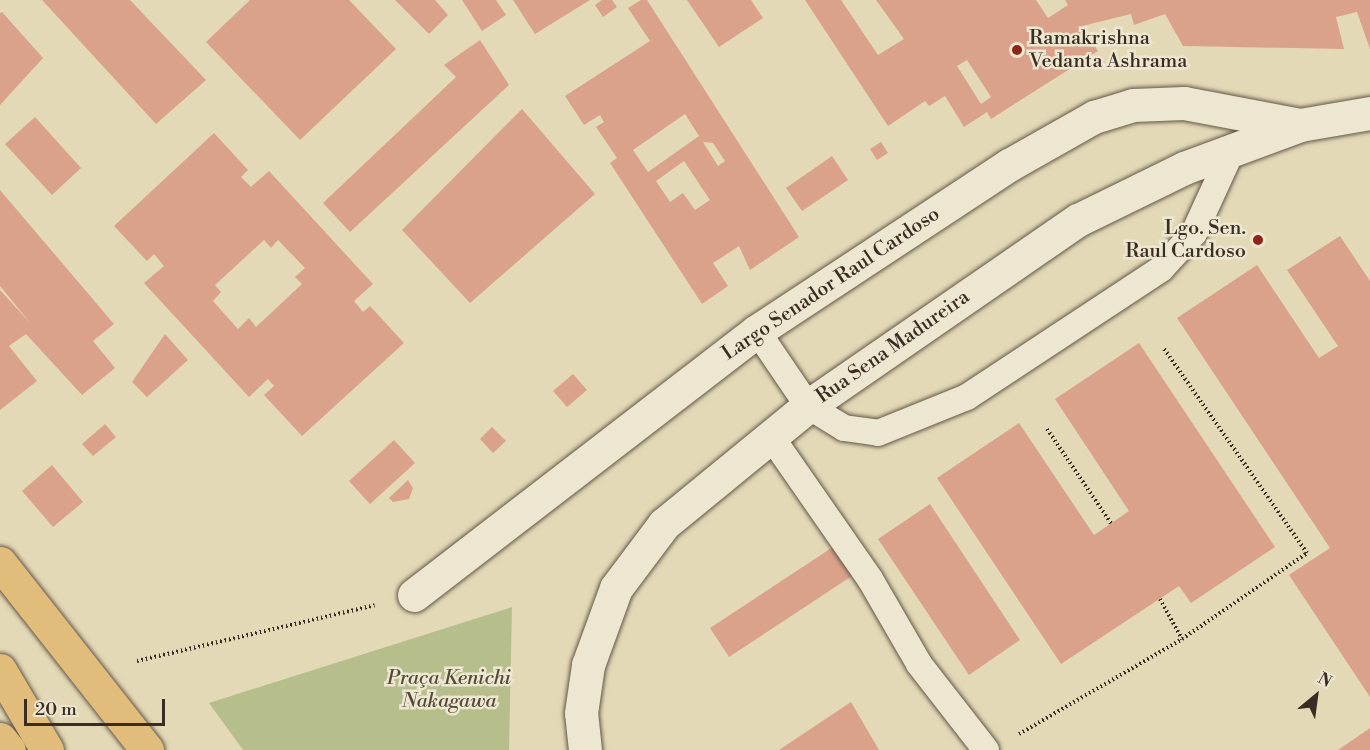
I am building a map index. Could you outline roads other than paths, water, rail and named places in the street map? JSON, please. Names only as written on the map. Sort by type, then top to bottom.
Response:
[{"type":"main road","points":[[0,563],[147,750]]},
{"type":"main road","points":[[0,670],[47,750]]},
{"type":"main road","points":[[0,739],[9,750]]},
{"type":"street","name":"Largo Senador Raul Cardoso","points":[[414,596],[757,331],[1009,165],[1094,117],[1133,105],[1184,103],[1300,125]]},
{"type":"street","name":"Rua Sena Madureira","points":[[585,750],[581,713],[588,665],[616,588],[664,524],[772,438],[808,406],[1078,220],[1232,150],[1300,125],[1370,112]]},
{"type":"lane","points":[[757,331],[808,406],[844,428],[878,433],[967,397],[1161,269],[1194,232],[1232,150]]},
{"type":"lane","points":[[772,438],[870,579],[920,664],[986,750]]},
{"type":"place","name":"Ramakrishna Vedanta Ashrama","points":[[1017,50]]},
{"type":"place","name":"Lgo. Sen. Raul Cardoso","points":[[1258,240]]},
{"type":"park label","name":"Praça Kenichi Nakagawa","points":[[449,690]]}]
